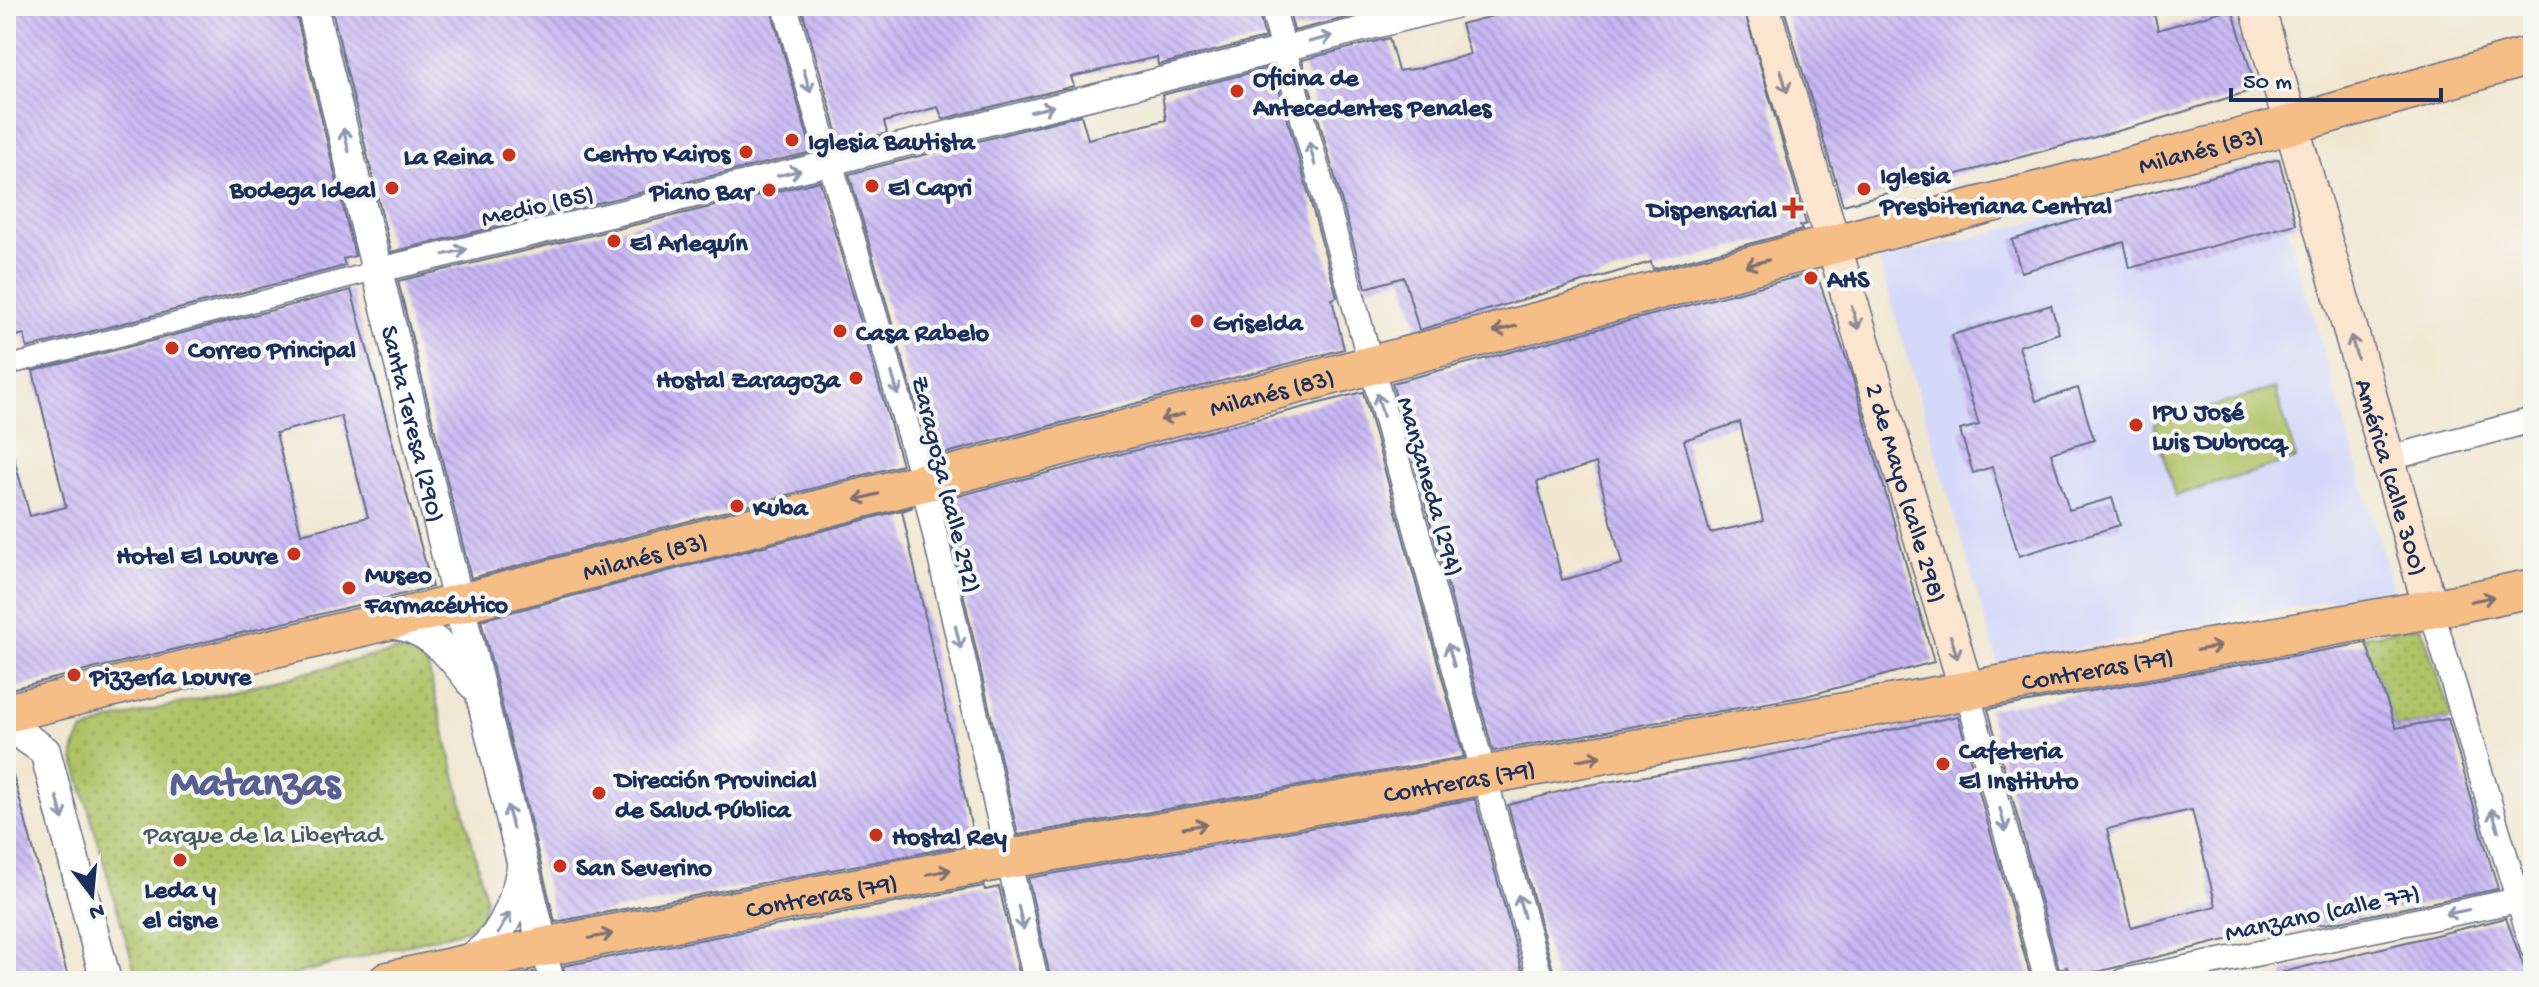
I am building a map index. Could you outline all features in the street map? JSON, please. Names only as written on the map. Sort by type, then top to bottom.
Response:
[{"type":"main road","name":"2 de Mayo (calle 298)","points":[[1762,6],[1967,691]]},
{"type":"main road","name":"América (calle 300)","points":[[2257,6],[2431,609]]},
{"type":"main road","name":"Milanés (83)","points":[[6,713],[457,604],[2290,125],[2533,55]]},
{"type":"main road","name":"Contreras (79)","points":[[388,981],[462,964],[547,964],[1008,859],[2431,609],[2533,588]]},
{"type":"street","name":"Santa Teresa (290)","points":[[312,6],[547,964]]},
{"type":"street","name":"Zaragoza (calle 292)","points":[[785,6],[923,482],[1036,981]]},
{"type":"street","name":"Manzaneda (294)","points":[[1272,6],[1368,365],[1541,981]]},
{"type":"street","name":"Medio (85)","points":[[6,366],[379,270],[830,163],[1454,6]]},
{"type":"street","points":[[2386,459],[2533,420]]},
{"type":"street","name":"América (calle 300)","points":[[2431,609],[2526,898],[2533,948]]},
{"type":"street","points":[[374,623],[396,624],[427,635],[479,692]]},
{"type":"street","name":"2 de Mayo (calle 298)","points":[[1967,691],[2047,981]]},
{"type":"street","points":[[86,695],[60,715],[47,738],[45,751],[108,978]]},
{"type":"street","points":[[6,724],[45,751]]},
{"type":"street","points":[[462,964],[488,947],[499,932],[510,911],[523,867]]},
{"type":"street","name":"Manzano (calle 77)","points":[[2123,981],[2526,898]]},
{"type":"shaded area","name":"IPU José Luis Dubrocq","points":[[2268,162],[2393,588],[1998,664],[1879,261]]},
{"type":"green space","points":[[2275,388],[2296,459],[2175,496],[2154,424]]},
{"type":"green space","points":[[2421,626],[2452,718],[2396,728],[2363,636]]},
{"type":"green space","name":"Parque de la Libertad","points":[[394,651],[414,653],[428,667],[486,898],[482,917],[468,929],[270,981],[138,981],[74,759],[74,749],[82,732],[112,720]]},
{"type":"building","points":[[24,6],[294,6],[355,256],[343,259],[345,266],[27,348],[24,334],[6,339],[6,11]]},
{"type":"building","points":[[331,6],[770,6],[812,152],[391,252]]},
{"type":"building","points":[[801,6],[1257,6],[1265,38],[1158,65],[1157,57],[1071,77],[1074,86],[943,119],[938,107],[884,122],[887,133],[841,145]]},
{"type":"building","points":[[1288,6],[1380,6],[1381,9],[1294,31]]},
{"type":"building","points":[[1532,6],[1743,6],[1806,224],[1800,226],[1802,230],[1653,269],[1651,262],[1419,330],[1404,277],[1366,288],[1302,60],[1389,38],[1398,71],[1421,68],[1470,54],[1461,24]]},
{"type":"building","points":[[1783,6],[2152,6],[2158,30],[2232,8],[2256,89],[2151,122],[1843,205]]},
{"type":"building","points":[[1273,67],[1337,297],[1332,299],[1344,349],[931,457],[849,174],[1081,115],[1088,139],[1166,120],[1162,95]]},
{"type":"building","points":[[2279,159],[2296,224],[2130,268],[2124,242],[2021,272],[2012,240],[2115,208],[2113,202]]},
{"type":"building","points":[[820,181],[902,465],[471,578],[398,281]]},
{"type":"building","points":[[1816,272],[1851,372],[1934,662],[1806,696],[1493,751],[1392,383]],"holes":[[[1740,422],[1763,521],[1710,533],[1684,440]],[[1596,463],[1622,564],[1562,580],[1537,482]]]},
{"type":"building","points":[[351,290],[432,587],[6,690],[6,456],[13,455],[30,516],[66,507],[33,371]],"holes":[[[341,416],[368,517],[301,534],[276,433]]]},
{"type":"building","points":[[2051,305],[2059,333],[2019,346],[2036,401],[2078,388],[2094,440],[2051,453],[2069,510],[2112,498],[2120,525],[2019,556],[1992,467],[1973,473],[1960,430],[1979,425],[1952,335]]},
{"type":"building","points":[[1363,392],[1464,757],[1018,835],[942,500]]},
{"type":"building","points":[[913,507],[902,511],[975,843],[555,922],[481,620]]},
{"type":"building","points":[[2366,643],[2396,728],[2448,719],[2498,889],[2325,924],[2274,928],[2101,971],[2069,975],[2067,967],[2059,969],[1988,709]],"holes":[[[2192,810],[2216,906],[2131,927],[2107,829]]]},
{"type":"building","points":[[1958,716],[2030,975],[2005,981],[1556,981],[1508,805],[1581,786],[1736,762]]},
{"type":"building","points":[[13,775],[69,981],[6,981],[6,776]]},
{"type":"building","points":[[1475,799],[1525,981],[1051,981],[1028,878]]},
{"type":"building","points":[[984,886],[985,890],[999,887],[1021,981],[567,981],[563,966]]},
{"type":"building","points":[[2506,918],[2529,981],[2284,981],[2283,972]]},
{"type":"building","points":[[534,972],[536,981],[491,981]]},
{"type":"place","name":"Oficina de Antecedentes Penales","points":[[1237,91]]},
{"type":"place","name":"Iglesia Bautista","points":[[792,140]]},
{"type":"place","name":"Centro Kairos","points":[[746,152]]},
{"type":"place","name":"La Reina","points":[[509,155]]},
{"type":"place","name":"El Capri","points":[[872,186]]},
{"type":"place","name":"Bodega Ideal","points":[[392,188]]},
{"type":"place","name":"Iglesia Presbiteriana Central","points":[[1864,189]]},
{"type":"place","name":"Piano Bar","points":[[769,190]]},
{"type":"place","name":"Dispensarial","points":[[1793,208]]},
{"type":"place","name":"El Arlequín","points":[[614,241]]},
{"type":"place","name":"AHS","points":[[1811,278]]},
{"type":"place","name":"Griselda","points":[[1197,321]]},
{"type":"place","name":"Casa Rabelo","points":[[840,331]]},
{"type":"place","name":"Correo Principal","points":[[172,348]]},
{"type":"place","name":"Hostal Zaragoza","points":[[856,378]]},
{"type":"place","name":"IPU José Luis Dubrocq","points":[[2136,425]]},
{"type":"place","name":"Kuba","points":[[737,506]]},
{"type":"place","name":"Hotel El Louvre","points":[[294,554]]},
{"type":"place","name":"Museo Farmacéutico","points":[[349,588]]},
{"type":"place","name":"Pizzería Louvre","points":[[74,675]]},
{"type":"place","name":"Cafeteria El Instituto","points":[[1943,764]]},
{"type":"place","name":"Dirección Provincial de Salud Pública","points":[[599,793]]},
{"type":"place","name":"Hostal Rey","points":[[876,835]]},
{"type":"place","name":"Leda y el cisne","points":[[180,860]]},
{"type":"place","name":"San Severino","points":[[560,866]]},
{"type":"district","name":"Matanzas","points":[[255,779]]}]
